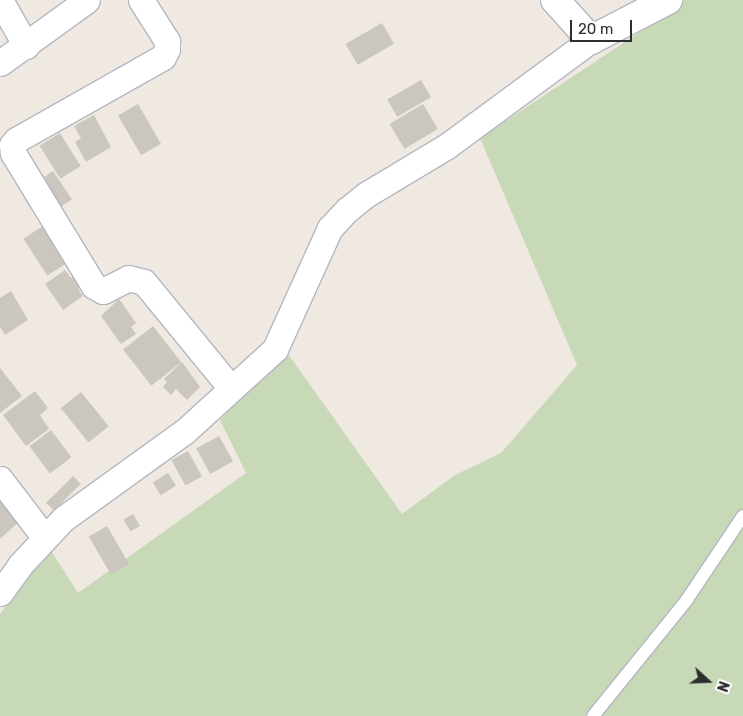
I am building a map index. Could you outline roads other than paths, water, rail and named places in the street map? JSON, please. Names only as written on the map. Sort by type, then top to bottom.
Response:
[{"type":"street","points":[[0,0],[26,46]]},
{"type":"street","points":[[0,62],[26,46],[88,0]]},
{"type":"street","points":[[141,0],[167,40],[167,49],[163,57],[12,145],[94,286],[103,291],[128,278],[144,282],[230,387]]},
{"type":"street","points":[[555,0],[591,40]]},
{"type":"street","points":[[0,593],[63,519],[185,431],[230,387],[282,341],[330,228],[347,210],[367,194],[447,146],[591,40],[668,0]]},
{"type":"street","points":[[0,479],[45,538]]},
{"type":"lane","points":[[593,716],[686,601],[743,516]]}]
